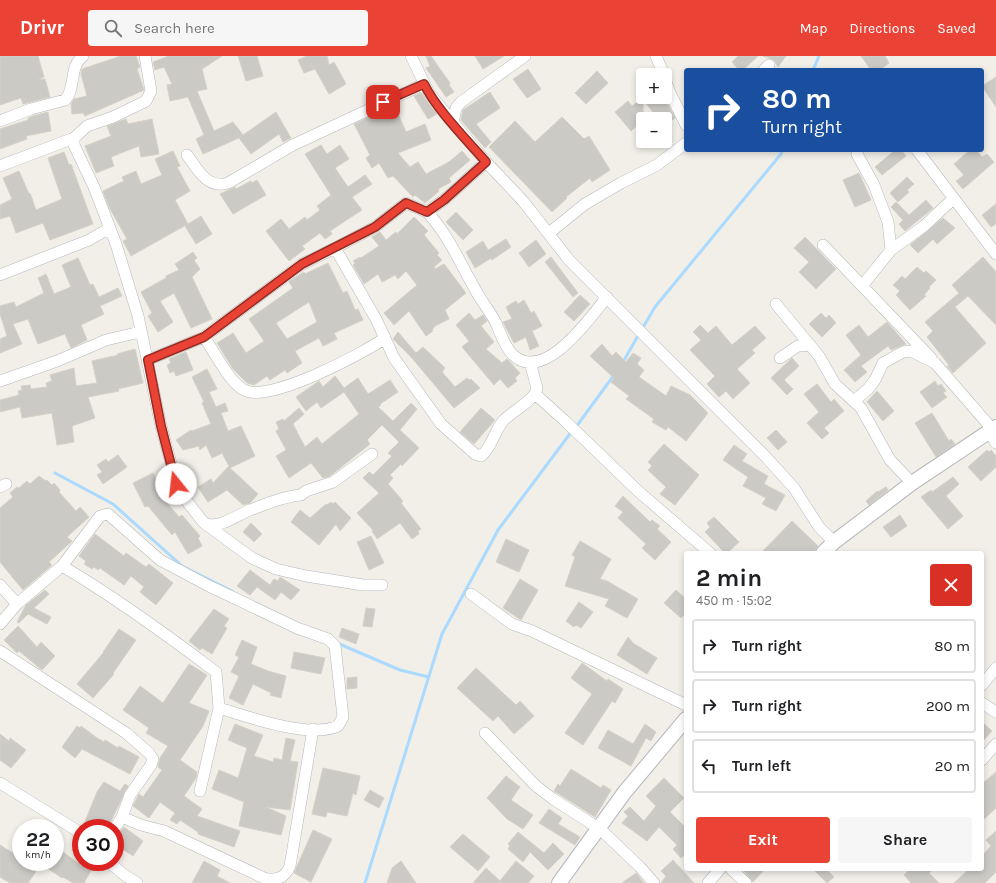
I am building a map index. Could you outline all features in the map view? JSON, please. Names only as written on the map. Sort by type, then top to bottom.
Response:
[{"type":"street","points":[[0,121],[31,109],[65,100],[68,97],[71,78],[78,59],[83,56]]},
{"type":"street","points":[[0,166],[74,138],[87,126],[113,117],[146,101],[151,91],[145,56]]},
{"type":"street","points":[[411,56],[429,93],[452,123],[523,201],[569,260],[783,475],[819,527],[834,542]]},
{"type":"street","points":[[452,123],[456,108],[461,102],[524,56]]},
{"type":"street","points":[[656,56],[661,68]]},
{"type":"street","points":[[187,155],[208,181],[220,185],[228,183],[293,145],[424,84]]},
{"type":"street","points":[[672,97],[684,121]]},
{"type":"street","points":[[74,138],[77,152],[94,187],[110,228],[138,316],[140,332],[148,360],[161,426],[176,484],[182,496],[207,524],[252,558],[276,569],[306,576],[363,585],[382,585]]},
{"type":"street","points":[[549,233],[585,204],[621,183],[657,165],[684,145]]},
{"type":"street","points":[[918,152],[996,254]]},
{"type":"street","points":[[856,154],[874,185],[888,222],[892,250]]},
{"type":"street","points":[[427,212],[444,200],[486,162]]},
{"type":"street","points":[[862,286],[892,250],[924,226],[953,199]]},
{"type":"street","points":[[148,360],[204,337],[302,264],[375,227],[406,203],[427,212],[444,234],[495,322],[507,348],[520,360],[530,362],[546,359],[563,347],[580,331],[607,297]]},
{"type":"street","points":[[0,275],[89,240],[110,228]]},
{"type":"street","points":[[823,245],[939,367],[994,433],[912,483],[834,542],[825,551]]},
{"type":"street","points":[[335,248],[354,278],[394,358],[441,424],[475,454],[481,456],[487,452],[497,430],[504,421],[535,394],[537,388],[530,362]]},
{"type":"street","points":[[776,304],[822,361],[835,384],[860,408],[890,460],[912,483]]},
{"type":"street","points":[[0,381],[106,340],[140,332]]},
{"type":"street","points":[[204,337],[229,374],[244,390],[256,393],[316,376],[370,348],[385,338]]},
{"type":"street","points":[[780,358],[798,346],[810,345]]},
{"type":"street","points":[[854,401],[868,388],[882,363],[904,352],[911,351],[935,363],[939,367]]},
{"type":"street","points":[[535,394],[638,491],[708,551]]},
{"type":"street","points":[[207,524],[215,525],[250,510],[301,495],[306,491],[333,482],[372,454]]},
{"type":"street","points":[[0,624],[18,604],[62,566],[100,516],[108,514],[160,560],[215,590],[298,628],[328,639],[335,646],[337,651],[343,717],[340,724],[335,727],[313,729],[266,722],[219,708]]},
{"type":"street","points":[[62,566],[86,580],[176,642],[216,672],[219,708],[200,791]]},
{"type":"street","points":[[0,585],[18,604]]},
{"type":"street","points":[[471,594],[512,624],[532,631],[684,704]]},
{"type":"street","points":[[0,651],[126,732],[149,752],[153,759],[151,765],[130,795],[122,817],[140,825],[164,831],[264,878],[284,880],[290,866],[313,729]]},
{"type":"street","points":[[984,683],[996,668]]},
{"type":"street","points":[[984,704],[996,712]]},
{"type":"street","points":[[558,883],[600,829],[624,793],[684,721]]},
{"type":"street","points":[[485,733],[536,786],[553,800],[600,829],[640,867],[654,883]]},
{"type":"street","points":[[984,758],[996,744]]},
{"type":"street","points":[[0,783],[72,827]]},
{"type":"street","points":[[120,871],[137,883]]},
{"type":"street","points":[[708,883],[718,871]]},
{"type":"street","points":[[733,871],[746,883]]},
{"type":"building","points":[[0,56],[38,56],[44,77],[38,80],[45,79],[50,97],[23,104],[21,98],[0,105]]},
{"type":"building","points":[[121,56],[136,56],[140,67],[137,69],[144,90],[85,116],[83,113],[72,114],[71,104],[74,99],[87,96],[81,74],[82,69]]},
{"type":"building","points":[[169,56],[222,56],[202,69],[207,89],[197,91],[214,131],[233,122],[243,135],[276,112],[291,138],[283,142],[279,134],[251,154],[239,138],[241,137],[203,154],[196,139],[204,135],[188,97],[170,101],[167,85],[172,84],[164,67],[155,70],[153,62]]},
{"type":"building","points":[[238,56],[257,56],[263,76],[246,81]]},
{"type":"building","points":[[307,56],[327,56],[329,65],[334,62],[346,84],[329,94],[315,69],[304,73],[298,60]]},
{"type":"building","points":[[426,56],[431,56],[450,83],[449,85],[454,92],[446,97],[426,68],[430,66]]},
{"type":"building","points":[[475,56],[504,56],[483,69]]},
{"type":"building","points":[[738,56],[758,56],[745,68],[737,68],[732,62]]},
{"type":"building","points":[[763,56],[786,56],[778,67],[774,60]]},
{"type":"building","points":[[861,56],[885,56],[889,63],[883,68],[870,68]]},
{"type":"building","points":[[528,69],[541,89],[527,98],[513,79]]},
{"type":"building","points":[[597,71],[608,83],[586,104],[575,93]]},
{"type":"building","points":[[996,77],[996,107],[984,89],[984,85]]},
{"type":"building","points":[[490,92],[500,108],[476,124],[491,142],[485,148],[461,120],[463,110]]},
{"type":"building","points":[[421,93],[437,114],[428,119],[414,96]]},
{"type":"building","points":[[628,101],[632,106],[636,103],[643,104],[643,112],[636,112],[636,126],[631,131],[615,112]]},
{"type":"building","points":[[647,104],[668,104],[672,112],[653,112]]},
{"type":"building","points":[[396,109],[406,132],[425,124],[431,140],[398,153],[410,167],[418,162],[426,174],[449,162],[462,151],[470,160],[449,178],[451,182],[438,189],[439,191],[425,203],[415,195],[413,197],[393,176],[388,178],[379,163],[372,168],[366,158],[370,155],[354,124],[372,116],[374,120]]},
{"type":"building","points":[[48,112],[51,131],[26,136],[27,139],[0,149],[0,129],[28,120],[28,118],[33,116]]},
{"type":"building","points":[[672,112],[675,118],[672,120]]},
{"type":"building","points":[[562,117],[584,139],[589,136],[610,170],[592,182],[590,178],[566,197],[567,198],[552,212],[489,147],[515,121],[535,142]]},
{"type":"building","points":[[126,119],[128,124],[152,119],[159,154],[141,157],[139,146],[111,157],[114,166],[96,173],[85,146],[111,136],[107,126]]},
{"type":"building","points":[[321,145],[327,154],[340,145],[349,159],[335,168],[348,187],[365,175],[372,184],[352,197],[362,210],[330,231],[332,234],[325,239],[320,233],[302,246],[305,249],[289,261],[266,231],[281,219],[289,229],[305,217],[307,220],[320,210],[317,206],[331,195],[305,154]]},
{"type":"building","points":[[173,151],[180,166],[177,167],[190,191],[175,200],[188,224],[201,216],[212,234],[196,244],[185,226],[186,225],[131,256],[123,241],[127,239],[109,207],[103,191],[124,181],[122,177],[136,171],[141,184],[162,175],[155,159]]},
{"type":"building","points":[[64,152],[69,165],[71,164],[93,224],[50,240],[43,223],[16,233],[10,216],[0,219],[0,205],[12,199],[3,178],[19,171],[29,194],[30,193],[36,210],[62,199],[48,158]]},
{"type":"building","points":[[893,152],[903,152],[906,156],[882,175],[875,167]]},
{"type":"building","points":[[968,152],[978,152],[982,157],[987,154],[994,162],[963,189],[956,181],[964,175],[954,164]]},
{"type":"building","points":[[859,173],[871,200],[855,207],[843,180]]},
{"type":"building","points":[[907,177],[914,184],[907,190],[909,192],[898,202],[890,193]]},
{"type":"building","points":[[257,180],[266,195],[233,214],[220,194],[235,187],[236,189],[251,181],[252,183]]},
{"type":"building","points":[[926,200],[933,208],[905,231],[899,224],[903,220],[891,207],[896,202],[909,215]]},
{"type":"building","points":[[996,204],[996,224],[991,227],[982,215]]},
{"type":"building","points":[[456,212],[473,230],[463,240],[446,222]]},
{"type":"building","points":[[414,217],[428,231],[424,235],[439,253],[437,255],[442,260],[434,267],[435,269],[444,264],[466,293],[445,310],[449,319],[435,326],[432,330],[433,331],[426,336],[409,311],[394,325],[384,313],[417,285],[406,271],[398,279],[395,275],[382,282],[378,274],[364,284],[353,265],[355,263],[353,261],[360,257],[361,258],[379,246],[372,237],[380,232],[386,240],[396,232],[397,234]]},
{"type":"building","points":[[943,218],[955,228],[937,244],[933,239],[918,253],[910,245]]},
{"type":"building","points":[[805,237],[836,269],[816,289],[799,272],[809,262],[794,248]]},
{"type":"building","points":[[506,239],[511,247],[492,260],[491,258],[475,268],[466,252],[483,241],[488,250]]},
{"type":"building","points":[[536,240],[546,254],[529,267],[519,253]]},
{"type":"building","points":[[193,252],[197,258],[194,260],[200,269],[192,277],[212,319],[191,328],[174,293],[160,301],[173,322],[158,332],[148,316],[152,313],[141,292],[166,278],[166,276],[179,270],[175,264]]},
{"type":"building","points":[[551,257],[578,293],[573,297],[545,262]]},
{"type":"building","points":[[983,257],[996,272],[996,325],[968,296],[955,307],[986,343],[953,373],[947,366],[949,365],[927,337],[933,331],[925,322],[959,293],[952,285]]},
{"type":"building","points":[[78,258],[90,285],[93,284],[99,297],[118,288],[122,296],[100,306],[104,314],[81,325],[87,340],[71,348],[65,334],[38,344],[28,319],[13,324],[22,344],[0,353],[0,339],[7,336],[0,314],[0,306],[14,302],[16,307],[44,293],[38,278],[46,274],[54,294],[71,287],[62,265]]},
{"type":"building","points":[[328,263],[343,293],[347,291],[355,310],[358,309],[363,320],[334,333],[337,339],[323,346],[319,338],[295,351],[302,363],[287,373],[285,370],[270,380],[267,376],[254,385],[247,383],[233,369],[217,343],[233,333],[246,353],[264,341],[249,319],[293,288],[289,282],[290,281],[304,272],[305,274]],"holes":[[[309,302],[317,322],[287,339],[276,323]]]},
{"type":"building","points":[[917,267],[924,273],[926,271],[936,280],[924,295],[926,296],[910,310],[896,295],[900,291],[893,285],[902,276],[905,279]]},
{"type":"building","points":[[580,295],[590,304],[574,321],[564,312]]},
{"type":"building","points":[[524,300],[531,313],[534,311],[542,326],[532,331],[539,346],[530,350],[526,337],[514,343],[503,322],[512,319],[506,307],[516,301],[518,304]]},
{"type":"building","points":[[469,313],[475,320],[483,315],[487,321],[481,326],[494,342],[486,349],[502,363],[507,359],[520,373],[515,378],[517,381],[508,388],[500,379],[494,385],[462,347],[469,341],[456,325]]},
{"type":"building","points":[[821,313],[826,318],[829,315],[836,323],[822,337],[809,324]]},
{"type":"building","points":[[887,322],[906,344],[891,350],[888,346],[861,366],[867,372],[855,382],[844,370],[861,355],[846,335],[859,325],[868,337]]},
{"type":"building","points":[[700,325],[708,333],[716,326],[732,345],[755,326],[766,338],[752,350],[755,353],[737,369],[750,383],[733,399],[726,391],[719,397],[707,384],[715,376],[690,350],[701,340],[693,332]]},
{"type":"building","points":[[398,332],[416,353],[423,347],[445,368],[442,372],[455,387],[467,378],[469,380],[471,379],[480,388],[454,408],[411,357],[393,339]]},
{"type":"building","points":[[602,344],[612,356],[616,352],[626,362],[633,353],[641,358],[637,364],[644,370],[639,377],[666,396],[671,386],[690,395],[708,413],[686,441],[668,427],[666,430],[652,422],[654,419],[626,399],[629,396],[611,382],[614,378],[590,356]]},
{"type":"building","points":[[135,349],[143,383],[118,389],[119,391],[88,397],[95,418],[72,426],[74,442],[57,445],[52,413],[22,418],[20,407],[0,412],[0,400],[19,395],[18,391],[22,390],[21,386],[30,385],[31,389],[47,387],[46,383],[52,381],[50,375],[74,368],[76,386],[97,383],[92,361],[118,355],[117,354]]},
{"type":"building","points":[[186,352],[193,370],[176,376],[174,371],[170,373],[167,365],[171,363],[169,359]]},
{"type":"building","points":[[792,358],[799,366],[784,380],[793,389],[787,395],[771,378]]},
{"type":"building","points":[[207,369],[217,389],[209,392],[216,407],[225,403],[228,411],[221,413],[228,431],[241,426],[255,456],[230,468],[258,494],[250,503],[243,505],[227,490],[208,502],[198,487],[211,479],[213,483],[229,466],[222,453],[212,458],[206,445],[200,450],[199,446],[183,450],[176,440],[191,430],[192,431],[211,424],[202,403],[204,402],[192,377]]},
{"type":"building","points":[[335,376],[344,388],[358,378],[368,394],[390,380],[398,392],[378,407],[393,421],[411,403],[417,409],[400,430],[419,448],[402,466],[401,464],[390,475],[393,478],[388,484],[403,501],[401,503],[421,529],[418,531],[419,534],[412,539],[400,523],[377,539],[372,531],[373,530],[357,513],[379,493],[363,478],[369,472],[373,475],[392,456],[388,453],[399,442],[382,425],[367,440],[370,444],[330,476],[323,478],[311,463],[289,478],[276,456],[286,450],[276,431],[279,429],[276,422],[283,419],[284,421],[299,408],[304,414],[293,424],[305,447],[317,437],[322,444],[359,414],[344,392],[321,408],[317,402],[306,411],[296,397],[319,381],[323,387]]},
{"type":"building","points":[[935,381],[938,386],[941,384],[946,391],[943,393],[947,397],[932,408],[920,392]]},
{"type":"building","points":[[817,384],[831,402],[834,399],[844,411],[824,428],[829,433],[822,439],[807,423],[819,412],[804,394]]},
{"type":"building","points":[[877,391],[894,411],[883,421],[867,402]]},
{"type":"building","points":[[481,408],[495,420],[474,444],[460,432]]},
{"type":"building","points":[[932,413],[949,441],[951,439],[955,444],[936,457],[915,423]]},
{"type":"building","points":[[776,430],[787,442],[778,450],[767,438]]},
{"type":"building","points":[[664,444],[699,475],[675,505],[660,494],[666,487],[648,470],[652,466],[648,462]]},
{"type":"building","points":[[734,445],[747,454],[742,461],[768,476],[764,484],[785,495],[776,511],[762,504],[766,498],[743,486],[748,477],[723,460]]},
{"type":"building","points":[[987,450],[989,452],[991,450],[996,456],[996,467],[981,481],[968,467]]},
{"type":"building","points":[[118,455],[127,467],[103,484],[97,475],[102,472],[97,465],[106,459],[108,462]]},
{"type":"building","points":[[153,473],[165,497],[163,498],[179,517],[182,515],[200,536],[198,538],[202,546],[188,554],[175,532],[172,535],[148,506],[145,507],[133,483]]},
{"type":"building","points":[[39,476],[46,481],[47,480],[52,485],[54,483],[60,490],[59,492],[76,511],[80,507],[89,517],[67,537],[72,541],[49,562],[52,565],[23,590],[0,562],[0,508],[13,497],[10,493],[17,487],[19,488],[27,481],[30,484]]},
{"type":"building","points":[[953,477],[959,484],[946,496],[963,516],[948,529],[921,497],[931,490],[932,492]]},
{"type":"building","points":[[886,487],[888,490],[869,505],[866,501],[877,491],[878,492]]},
{"type":"building","points":[[623,496],[650,522],[652,520],[660,526],[657,529],[671,542],[655,560],[642,548],[646,544],[618,518],[623,512],[615,506]]},
{"type":"building","points":[[331,502],[333,504],[335,502],[351,518],[340,531],[336,524],[319,545],[291,522],[300,510],[310,518],[326,504],[327,505]]},
{"type":"building","points":[[900,515],[907,526],[891,537],[883,527]]},
{"type":"building","points":[[714,517],[739,542],[729,551],[723,551],[705,532],[710,527],[707,523]]},
{"type":"building","points":[[792,521],[818,546],[814,551],[763,551]]},
{"type":"building","points":[[251,523],[262,534],[254,542],[243,532]]},
{"type":"building","points":[[95,534],[124,556],[126,553],[146,567],[149,564],[173,583],[156,605],[140,592],[144,587],[131,576],[124,585],[100,568],[98,570],[94,567],[92,569],[84,564],[86,561],[79,556]]},
{"type":"building","points":[[371,536],[384,563],[369,570],[357,542]]},
{"type":"building","points":[[506,539],[529,550],[519,572],[496,562]]},
{"type":"building","points":[[580,541],[611,559],[600,579],[607,581],[638,599],[627,618],[605,606],[609,599],[565,586],[575,557],[572,555]]},
{"type":"building","points":[[250,570],[270,585],[274,579],[278,581],[280,577],[300,590],[291,600],[281,592],[275,600],[257,587],[250,595],[237,586]]},
{"type":"building","points":[[520,579],[538,590],[521,620],[503,608]]},
{"type":"building","points":[[45,590],[49,594],[34,608],[51,617],[47,624],[28,614],[19,623],[17,622],[26,605]]},
{"type":"building","points":[[676,590],[684,597],[684,615],[681,618],[664,603]]},
{"type":"building","points":[[579,602],[593,612],[581,628],[576,625],[574,627],[566,621]]},
{"type":"building","points":[[366,608],[375,609],[372,627],[363,626]]},
{"type":"building","points":[[214,609],[229,619],[224,626],[227,628],[212,654],[202,648],[200,650],[189,641]]},
{"type":"building","points":[[18,626],[37,647],[41,642],[55,656],[42,670],[19,651],[17,653],[4,640]]},
{"type":"building","points":[[342,628],[359,634],[356,644],[339,637]]},
{"type":"building","points":[[119,629],[136,640],[113,673],[114,674],[93,698],[77,684],[104,652]]},
{"type":"building","points":[[628,637],[633,643],[657,658],[647,674],[617,655]]},
{"type":"building","points":[[242,640],[257,647],[251,664],[286,676],[281,698],[270,695],[271,693],[253,684],[243,705],[229,698],[239,676],[231,672],[239,657],[235,655]]},
{"type":"building","points":[[294,652],[325,658],[321,674],[291,668]]},
{"type":"building","points":[[582,663],[607,681],[608,679],[623,689],[615,703],[612,701],[583,745],[565,733],[592,694],[571,678]]},
{"type":"building","points":[[189,664],[207,675],[189,703],[209,711],[203,726],[180,760],[197,772],[196,778],[184,796],[202,809],[197,816],[240,831],[234,847],[198,834],[198,832],[180,820],[177,824],[170,820],[175,813],[160,802],[149,818],[133,806],[139,794],[143,797],[162,770],[158,767],[160,758],[168,746],[146,733],[149,728],[123,710],[140,686],[163,703]]},
{"type":"building","points":[[476,668],[516,705],[520,701],[534,716],[514,734],[498,716],[493,721],[457,688]]},
{"type":"building","points":[[357,677],[357,688],[347,689],[347,678]]},
{"type":"building","points":[[235,724],[263,735],[254,756],[273,762],[274,758],[282,760],[286,738],[295,740],[290,761],[298,762],[290,810],[266,807],[286,816],[281,835],[239,826],[244,802],[212,789],[219,770],[238,778],[247,748],[228,740]]},
{"type":"building","points":[[645,724],[656,732],[651,741],[646,738],[631,766],[598,748],[608,730],[633,744]]},
{"type":"building","points":[[984,724],[992,731],[984,740]]},
{"type":"building","points":[[77,726],[80,728],[81,726],[104,742],[105,740],[118,748],[119,746],[139,757],[130,774],[82,749],[75,758],[62,747]]},
{"type":"building","points":[[0,734],[9,741],[10,738],[26,750],[11,768],[0,760]]},
{"type":"building","points":[[323,768],[360,776],[356,795],[353,793],[347,816],[327,812],[326,817],[312,814]]},
{"type":"building","points":[[571,769],[601,788],[603,785],[611,790],[595,817],[554,791],[558,784],[560,786]]},
{"type":"building","points":[[996,772],[996,808],[984,819],[984,782]]},
{"type":"building","points":[[506,776],[520,787],[511,800],[533,815],[523,829],[507,819],[487,798]]},
{"type":"building","points":[[664,778],[684,798],[670,812],[684,826],[684,856],[681,858],[673,849],[677,845],[659,827],[647,841],[622,823],[628,816],[624,812],[630,807],[644,821],[656,806],[646,796]]},
{"type":"building","points":[[104,782],[120,791],[125,784],[128,786],[112,819],[86,819],[97,792]]},
{"type":"building","points":[[370,790],[384,798],[379,808],[364,800]]},
{"type":"building","points":[[549,809],[562,818],[558,824],[580,837],[575,845],[539,823]]},
{"type":"building","points":[[124,827],[143,841],[133,856],[124,850]]},
{"type":"building","points":[[313,830],[332,839],[311,882],[294,873]]},
{"type":"building","points":[[996,831],[996,872],[985,883],[954,883],[967,871],[984,871],[984,854],[991,846],[986,840]]},
{"type":"building","points":[[518,832],[544,853],[553,843],[564,854],[548,870],[530,852],[523,862],[508,849],[510,846],[508,844]]},
{"type":"building","points":[[463,834],[490,857],[478,871],[450,847]]},
{"type":"building","points":[[0,845],[12,852],[12,871],[36,871],[28,883],[10,883],[0,877]]},
{"type":"building","points":[[64,853],[72,859],[72,871],[91,871],[84,883],[73,883],[63,877],[62,878],[52,871],[64,871]]},
{"type":"building","points":[[673,860],[694,883],[661,883],[666,876],[661,871]]},
{"type":"building","points":[[204,861],[220,870],[217,876],[230,883],[192,883]]},
{"type":"building","points":[[401,861],[416,883],[387,883],[392,868]]},
{"type":"building","points":[[516,861],[534,876],[528,883],[473,883],[486,868],[500,881]]},
{"type":"building","points":[[744,871],[763,871],[753,882]]},
{"type":"building","points":[[815,871],[828,871],[834,877],[827,883]]},
{"type":"building","points":[[908,871],[931,871],[929,873],[939,883],[911,883],[904,875]]},
{"type":"building","points":[[636,873],[644,883],[622,883]]},
{"type":"waterway","points":[[814,68],[819,56]]},
{"type":"waterway","points":[[642,329],[655,307],[782,152]]},
{"type":"waterway","points":[[623,362],[639,334]]},
{"type":"waterway","points":[[576,427],[614,375]]},
{"type":"waterway","points":[[365,883],[442,634],[498,530],[572,431]]},
{"type":"waterway","points":[[55,473],[113,504],[182,566],[232,591]]},
{"type":"waterway","points":[[337,643],[400,670],[429,677]]},
{"type":"route","points":[[176,484],[161,426],[148,360],[204,337],[302,264],[375,227],[406,203],[427,212],[444,200],[486,162],[451,122],[424,84],[383,102]]}]
